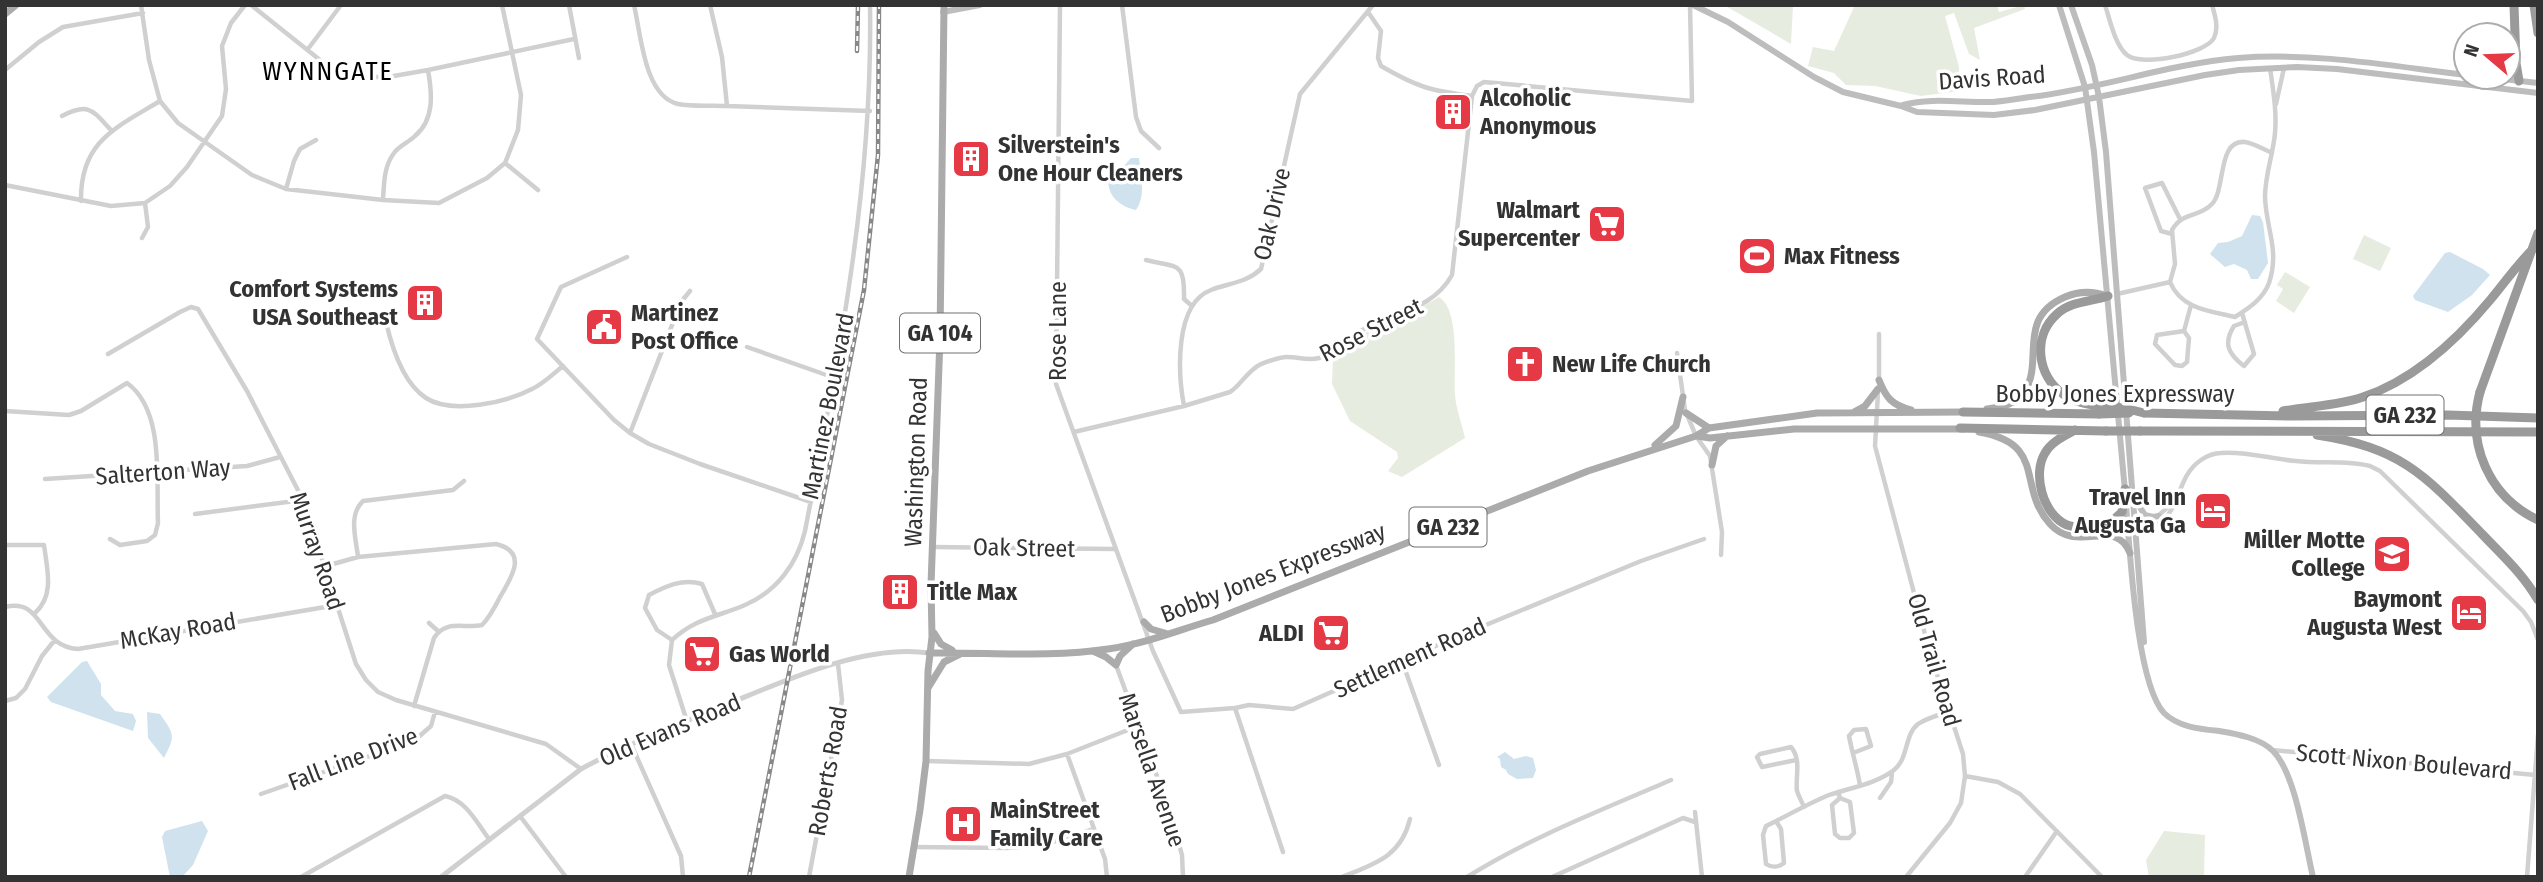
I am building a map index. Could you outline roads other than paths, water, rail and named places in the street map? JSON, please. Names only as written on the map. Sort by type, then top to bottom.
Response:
[{"type":"highway","points":[[2534,5],[2538,33]]},
{"type":"highway","points":[[2538,233],[2480,392],[2476,427],[2483,463],[2491,479],[2502,494],[2519,509],[2538,520]]},
{"type":"highway","points":[[2266,414],[2337,404],[2364,397],[2400,380],[2433,357],[2475,317],[2515,266],[2533,249]]},
{"type":"highway","points":[[2099,410],[2071,399],[2056,388],[2042,364],[2040,345],[2050,321],[2063,309],[2112,295]]},
{"type":"highway","name":"Bobby Jones Expressway","points":[[1963,412],[2124,408],[2144,413],[2538,416]]},
{"type":"highway","name":"Bobby Jones Expressway","points":[[1960,428],[2538,432]]},
{"type":"highway","points":[[2075,430],[2049,446],[2043,456],[2039,473],[2044,497],[2051,512],[2066,524],[2079,527],[2132,527]]},
{"type":"highway","points":[[2296,432],[2365,445],[2390,455],[2415,470],[2510,562],[2538,600]]},
{"type":"highway","points":[[2105,526],[2115,521],[2122,512],[2129,487]]},
{"type":"main road","points":[[5,14],[16,5]]},
{"type":"main road","points":[[944,9],[980,5]]},
{"type":"main road","name":"Davis Road","points":[[1691,5],[1728,22],[1806,72],[1843,92],[1917,112],[1994,115],[2035,110],[2205,75],[2270,68],[2354,72],[2537,93]]},
{"type":"main road","points":[[2059,5],[2087,100],[2112,295],[2144,638],[2143,651]]},
{"type":"main road","points":[[2071,5],[2099,97],[2106,152],[2112,295]]},
{"type":"main road","name":"Washington Road","points":[[909,877],[926,761],[927,690],[932,630],[932,547],[940,338],[944,9]]},
{"type":"main road","name":"Davis Road","points":[[1901,106],[1916,101],[1994,102],[2238,58],[2277,57],[2356,62],[2452,73]]},
{"type":"main road","points":[[2354,72],[2356,62]]},
{"type":"main road","points":[[1963,412],[2002,407],[2021,396],[2030,377],[2035,328],[2044,313],[2055,303],[2078,293],[2112,295]]},
{"type":"main road","points":[[1879,380],[1884,394],[1892,404],[1919,413]]},
{"type":"main road","points":[[1854,412],[1865,406],[1878,389]]},
{"type":"main road","points":[[1650,449],[1676,426],[1683,397]]},
{"type":"main road","name":"Bobby Jones Expressway","points":[[929,653],[1038,654],[1093,651],[1168,635],[1213,620],[1588,471],[1696,436],[1709,428],[1767,418],[1854,412],[1963,412]]},
{"type":"main road","points":[[1686,413],[1709,428]]},
{"type":"main road","points":[[1960,428],[1999,435],[2011,441],[2025,462],[2039,507],[2054,528],[2068,536],[2079,538],[2116,536],[2126,543],[2130,553]]},
{"type":"main road","name":"Bobby Jones Expressway","points":[[1696,436],[1710,438],[1794,429],[1960,428]]},
{"type":"main road","points":[[1712,465],[1716,446],[1729,435]]},
{"type":"main road","points":[[2129,487],[2142,512],[2150,517],[2158,516]]},
{"type":"main road","points":[[2054,528],[2081,535],[2132,527]]},
{"type":"main road","points":[[2132,527],[2130,553],[2135,606],[2148,682],[2164,712],[2180,723],[2255,740],[2272,750],[2285,767],[2313,877]]},
{"type":"main road","points":[[1144,622],[1151,629],[1168,635]]},
{"type":"main road","points":[[932,630],[936,639],[948,650],[963,652]]},
{"type":"main road","points":[[1093,651],[1116,665],[1120,656],[1134,644]]},
{"type":"main road","points":[[927,690],[944,662],[963,652]]},
{"type":"street","points":[[141,5],[155,87],[160,101],[178,123],[252,175],[286,189],[383,200],[439,203],[487,178],[505,163],[518,130],[521,95],[502,5]]},
{"type":"street","points":[[5,185],[111,206],[145,203],[170,186],[187,167],[222,116],[226,89],[222,46],[231,23],[245,5]]},
{"type":"street","points":[[251,5],[325,64],[366,77],[388,77],[428,70],[574,39]]},
{"type":"street","points":[[308,49],[341,5]]},
{"type":"street","points":[[569,5],[579,58]]},
{"type":"street","points":[[634,5],[652,83],[662,97],[678,104],[870,111]]},
{"type":"street","points":[[710,5],[722,57],[727,106]]},
{"type":"street","name":"Martinez Boulevard","points":[[672,639],[691,624],[752,601],[769,590],[786,573],[802,542],[846,315],[870,111],[870,5]]},
{"type":"street","name":"Rose Lane","points":[[1060,5],[1055,376],[1057,391],[1150,640]]},
{"type":"street","points":[[1122,5],[1136,117],[1142,131],[1159,148]]},
{"type":"street","name":"Oak Drive","points":[[1192,306],[1194,301],[1208,291],[1250,278],[1261,269],[1300,94],[1373,5]]},
{"type":"street","points":[[1368,12],[1381,32],[1378,58],[1381,66],[1410,84],[1435,91],[1472,96],[1476,86],[1484,82],[1692,101],[1691,5]]},
{"type":"street","points":[[2105,5],[2123,51],[2130,58],[2141,61],[2198,50],[2214,39],[2217,26],[2212,5]]},
{"type":"street","points":[[5,70],[38,42],[63,27],[143,13]]},
{"type":"street","points":[[2198,50],[2201,63]]},
{"type":"street","points":[[2270,68],[2275,134],[2270,152],[2265,197],[2274,263],[2268,285],[2260,299],[2235,317],[2183,301],[2170,282],[2175,264],[2172,230],[2180,219],[2206,211],[2215,202],[2227,151],[2234,144],[2243,142],[2270,152]]},
{"type":"street","points":[[2275,108],[2284,68]]},
{"type":"street","points":[[383,200],[384,176],[395,150],[414,137],[427,120],[431,91],[428,70]]},
{"type":"street","name":"Rose Street","points":[[1074,432],[1184,406],[1234,390],[1245,375],[1272,360],[1287,357],[1312,360],[1323,357],[1373,324],[1411,311],[1436,297],[1452,275],[1472,96]]},
{"type":"street","points":[[81,201],[81,182],[90,154],[111,130],[160,101]]},
{"type":"street","points":[[62,116],[77,108],[91,110],[111,130]]},
{"type":"street","points":[[286,189],[300,149],[316,140]]},
{"type":"street","points":[[505,163],[538,190]]},
{"type":"street","points":[[2172,234],[2161,231],[2145,188],[2162,183],[2180,219]]},
{"type":"street","points":[[142,237],[148,227],[145,203]]},
{"type":"street","points":[[626,257],[561,287],[537,339],[614,420],[630,433],[649,444],[700,464],[811,502]]},
{"type":"street","points":[[1146,260],[1170,265],[1184,275],[1184,299],[1192,306],[1187,316],[1180,349],[1180,383],[1184,406]]},
{"type":"street","points":[[2112,295],[2170,282]]},
{"type":"street","points":[[630,433],[681,302],[690,291]]},
{"type":"street","points":[[2184,331],[2191,305]]},
{"type":"street","name":"Murray Road","points":[[108,354],[180,312],[191,307],[198,309],[247,391],[303,500],[326,566],[349,648],[366,680],[378,692],[414,706],[546,744],[581,769]]},
{"type":"street","points":[[2242,313],[2245,322],[2253,354],[2244,366],[2228,351],[2227,346],[2234,326],[2245,322]]},
{"type":"street","points":[[386,322],[405,372],[415,389],[429,400],[453,405],[484,405],[535,388],[563,366]]},
{"type":"street","points":[[2184,331],[2189,338],[2187,362],[2182,366],[2175,365],[2155,344],[2155,339],[2157,335],[2184,331]]},
{"type":"street","name":"Old Trail Road","points":[[1879,334],[1875,446],[1948,712],[1963,754],[1965,776],[1961,803],[1950,823],[1906,877]]},
{"type":"street","points":[[747,348],[835,378]]},
{"type":"street","points":[[1677,353],[1686,413],[1696,436],[1708,452],[1712,465],[1722,532],[1721,555]]},
{"type":"street","points":[[5,411],[69,415],[81,411],[127,383],[136,390],[147,405],[155,437],[158,523],[155,535],[147,541],[120,545],[110,538]]},
{"type":"street","points":[[2132,527],[2158,516],[2168,508],[2193,467],[2206,457],[2218,453],[2375,468],[2526,615],[2538,640]]},
{"type":"street","name":"Salterton Way","points":[[45,479],[247,466],[280,457]]},
{"type":"street","points":[[358,557],[354,514],[363,501],[453,490],[464,481]]},
{"type":"street","points":[[2132,527],[2155,526],[2167,517],[2174,508],[2180,491]]},
{"type":"street","points":[[195,514],[303,500]]},
{"type":"street","name":"Settlement Road","points":[[1150,640],[1181,712],[1249,705],[1293,709],[1621,569],[1704,538]]},
{"type":"street","points":[[326,566],[358,557],[496,544],[504,546],[513,554],[513,573],[482,625],[445,626],[438,631],[414,706]]},
{"type":"street","points":[[5,545],[44,545],[49,592],[44,606],[35,613]]},
{"type":"street","name":"Oak Street","points":[[932,547],[1115,550]]},
{"type":"street","points":[[690,732],[669,665],[672,639],[657,630],[645,608],[649,595],[666,586],[690,580],[702,584],[715,614]]},
{"type":"street","points":[[5,607],[13,605],[35,613],[54,641],[42,656],[25,689],[16,698],[5,701]]},
{"type":"street","name":"McKay Road","points":[[54,641],[64,648],[78,649],[337,605]]},
{"type":"street","points":[[429,623],[438,631]]},
{"type":"street","name":"Old Evans Road","points":[[441,877],[581,769],[631,744],[788,680],[838,664],[876,653],[929,653]]},
{"type":"street","points":[[1402,661],[1439,765]]},
{"type":"street","name":"Roberts Road","points":[[809,877],[842,700],[838,664]]},
{"type":"street","name":"Marsella Avenue","points":[[1116,665],[1170,809],[1182,855],[1183,877]]},
{"type":"street","points":[[1235,708],[1283,852]]},
{"type":"street","name":"Fall Line Drive","points":[[261,794],[415,740],[431,726],[435,712]]},
{"type":"street","points":[[1776,821],[1781,829],[1784,863],[1770,866],[1766,864],[1764,829],[1776,821],[1804,807],[1892,772],[1905,755],[1915,727],[1948,712]]},
{"type":"street","points":[[926,761],[1029,764],[1067,754],[1138,726]]},
{"type":"street","points":[[1853,752],[1871,746],[1868,730],[1861,729],[1850,733],[1853,752],[1860,785]]},
{"type":"street","points":[[2527,877],[2538,735]]},
{"type":"street","points":[[631,744],[681,856],[683,877]]},
{"type":"street","points":[[1796,760],[1762,767],[1757,757],[1791,747],[1795,752],[1796,760],[1798,793],[1804,807]]},
{"type":"street","name":"Scott Nixon Boulevard","points":[[2272,750],[2535,775]]},
{"type":"street","points":[[1067,754],[1105,859],[1107,877]]},
{"type":"street","points":[[1880,797],[1891,782],[1892,772]]},
{"type":"street","points":[[1965,776],[1998,782],[2020,794],[2102,877]]},
{"type":"street","points":[[1467,877],[1498,857],[1671,780]]},
{"type":"street","points":[[1839,795],[1850,802],[1854,833],[1849,838],[1840,838],[1835,834],[1832,805],[1839,795]]},
{"type":"street","points":[[301,877],[445,796],[455,798],[466,808],[489,839]]},
{"type":"street","points":[[1695,812],[1702,877]]},
{"type":"street","points":[[520,816],[565,875]]},
{"type":"street","points":[[1552,877],[1683,818],[1695,822]]},
{"type":"street","points":[[1342,877],[1383,860],[1407,832],[1410,819]]},
{"type":"street","points":[[914,847],[1008,849],[1042,845],[1094,829]]},
{"type":"street","points":[[2025,877],[2057,831]]},
{"type":"water","points":[[1131,158],[1139,158],[1142,178],[1141,198],[1136,210],[1113,197],[1108,179],[1109,172],[1123,167]]},
{"type":"water","points":[[2252,215],[2260,216],[2263,222],[2268,263],[2258,279],[2251,279],[2247,270],[2234,264],[2225,267],[2210,254],[2218,243],[2242,236]]},
{"type":"water","points":[[2450,252],[2490,275],[2472,295],[2448,312],[2415,300],[2413,296],[2445,253]]},
{"type":"water","points":[[87,661],[101,684],[101,695],[115,711],[133,714],[136,721],[133,731],[51,702],[47,697],[82,662]]},
{"type":"water","points":[[147,712],[160,714],[171,731],[172,739],[164,758],[148,738]]},
{"type":"water","points":[[1505,752],[1514,759],[1526,756],[1533,758],[1536,770],[1533,778],[1517,779],[1508,774],[1497,757]]},
{"type":"water","points":[[202,821],[208,831],[193,865],[183,876],[170,877],[162,837],[165,831]]},
{"type":"railway","points":[[857,51],[858,5]]},
{"type":"railway","points":[[749,877],[864,290],[878,155],[879,5]]},
{"type":"place","name":"Alcoholic Anonymous","points":[[1453,112]]},
{"type":"place","name":"Silverstein's One Hour Cleaners","points":[[971,159]]},
{"type":"place","name":"Walmart Supercenter","points":[[1607,224]]},
{"type":"place","name":"Max Fitness","points":[[1757,256]]},
{"type":"place","name":"Comfort Systems USA Southeast","points":[[425,303]]},
{"type":"place","name":"Martinez Post Office","points":[[604,327]]},
{"type":"place","name":"New Life Church","points":[[1525,364]]},
{"type":"place","name":"Travel Inn Augusta Ga","points":[[2213,511]]},
{"type":"place","name":"Miller Motte College","points":[[2392,554]]},
{"type":"place","name":"Title Max","points":[[900,592]]},
{"type":"place","name":"Baymont Augusta West","points":[[2469,613]]},
{"type":"place","name":"ALDI","points":[[1331,633]]},
{"type":"place","name":"Gas World","points":[[702,654]]},
{"type":"place","name":"MainStreet Family Care","points":[[963,824]]},
{"type":"district","name":"WYNNGATE","points":[[328,71]]}]
